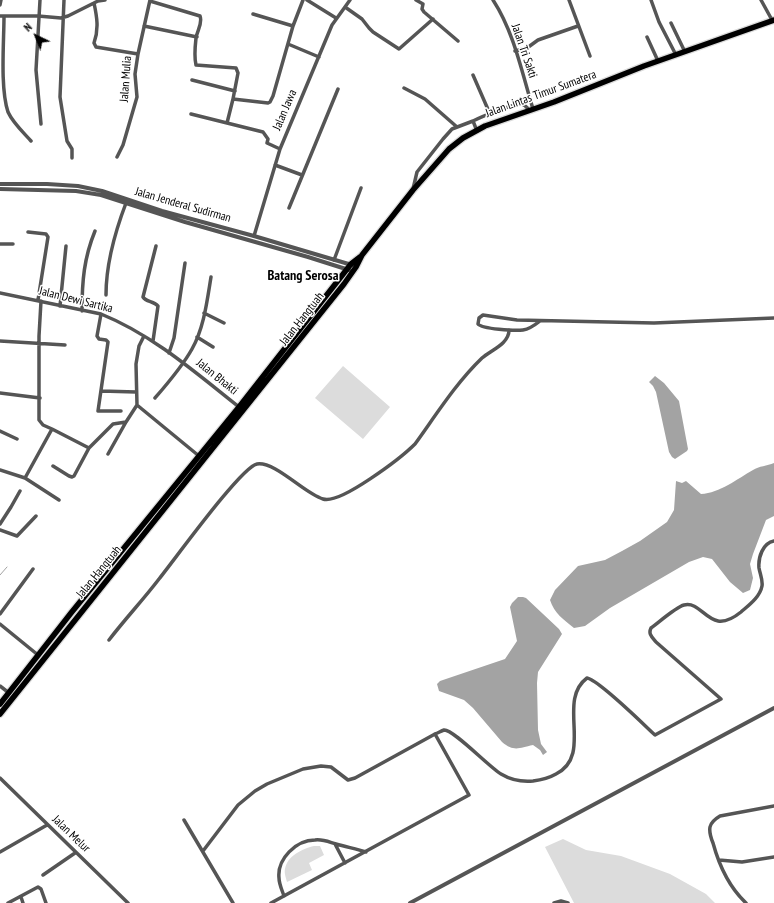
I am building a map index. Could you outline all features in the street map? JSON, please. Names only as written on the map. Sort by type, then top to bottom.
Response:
[{"type":"highway","name":"Jalan Lintas Timur Sumatera","points":[[362,255],[413,190],[448,149],[476,131],[485,126],[531,110],[658,61],[773,20]]},
{"type":"highway","name":"Jalan Hangtuah","points":[[0,704],[38,655],[65,627],[276,370],[362,255]]},
{"type":"highway","name":"Jalan Hangtuah","points":[[0,714],[65,627],[270,366],[352,268]]},
{"type":"highway","points":[[270,366],[276,370]]},
{"type":"street","points":[[0,5],[1,0]]},
{"type":"street","points":[[40,0],[36,70],[41,124]]},
{"type":"street","points":[[64,0],[60,97],[67,141],[72,149],[72,158]]},
{"type":"street","points":[[31,141],[10,116],[5,98],[2,16],[64,18],[94,2],[105,0]]},
{"type":"street","points":[[150,0],[200,16],[202,19],[196,37],[196,65],[236,68],[238,73],[235,91],[226,123]]},
{"type":"street","name":"Jalan Mulia","points":[[117,157],[124,145],[137,97],[136,74],[138,54],[150,0]]},
{"type":"street","points":[[233,99],[268,104],[270,102],[293,26],[303,0]]},
{"type":"street","points":[[307,0],[336,18]]},
{"type":"street","name":"Jalan Jawa","points":[[254,236],[280,149],[329,31],[336,18],[350,0]]},
{"type":"street","points":[[416,0],[422,3],[423,11],[458,41]]},
{"type":"street","points":[[494,1],[499,0]]},
{"type":"street","points":[[569,0],[590,56]]},
{"type":"street","points":[[652,0],[653,7],[676,55]]},
{"type":"street","points":[[760,0],[773,20]]},
{"type":"street","name":"Jalan Tri Sakti","points":[[494,1],[515,51],[531,110]]},
{"type":"street","points":[[94,2],[98,21],[97,35],[94,43],[96,47],[138,54]]},
{"type":"street","points":[[345,7],[362,19],[368,28],[373,32],[399,49],[433,19]]},
{"type":"street","points":[[253,14],[293,26]]},
{"type":"street","points":[[671,23],[685,52]]},
{"type":"street","points":[[144,26],[196,37]]},
{"type":"street","points":[[515,51],[527,48],[538,40],[578,26]]},
{"type":"street","points":[[648,36],[658,61]]},
{"type":"street","points":[[288,44],[319,57]]},
{"type":"street","points":[[473,75],[490,114]]},
{"type":"street","points":[[192,80],[235,91]]},
{"type":"street","points":[[404,88],[425,99],[457,127]]},
{"type":"street","points":[[289,208],[338,89]]},
{"type":"street","points":[[413,190],[414,179],[417,172],[452,129],[520,104],[531,110]]},
{"type":"street","points":[[191,114],[263,132],[268,139],[267,143],[280,149]]},
{"type":"street","points":[[473,121],[476,131]]},
{"type":"street","points":[[275,165],[302,175]]},
{"type":"street","name":"Jalan Jenderal Sudirman","points":[[0,184],[47,184],[101,195],[185,222],[352,268]]},
{"type":"street","name":"Jalan Jenderal Sudirman","points":[[0,189],[69,188],[102,192],[162,211],[334,260],[352,268]]},
{"type":"street","points":[[334,260],[362,188]]},
{"type":"street","points":[[106,295],[107,278],[115,232],[126,203]]},
{"type":"street","points":[[82,311],[82,281],[88,248],[95,231]]},
{"type":"street","points":[[28,232],[46,234],[48,237],[40,301],[39,422],[42,425],[89,448]]},
{"type":"street","points":[[273,247],[274,242]]},
{"type":"street","points":[[0,244],[13,244]]},
{"type":"street","points":[[60,306],[66,246]]},
{"type":"street","points":[[153,341],[158,306],[154,302],[144,299],[143,296],[156,246]]},
{"type":"street","points":[[169,353],[174,338],[185,263]]},
{"type":"street","points":[[155,398],[184,363],[193,348],[204,313],[211,278]]},
{"type":"street","name":"Jalan Dewi Sartika","points":[[0,293],[101,314],[116,320],[153,341],[184,363]]},
{"type":"street","points":[[204,313],[224,323]]},
{"type":"street","points":[[101,314],[97,336],[99,339],[108,340],[108,342],[99,412],[121,411]]},
{"type":"street","points":[[540,321],[524,330],[509,330],[482,327],[479,326],[478,320],[483,315],[518,320],[654,324],[774,318]]},
{"type":"street","points":[[109,640],[168,568],[201,524],[234,484],[252,466],[257,464],[268,466],[322,499],[331,500],[348,492],[392,464],[415,444],[458,386],[482,359],[506,341],[509,330]]},
{"type":"street","points":[[108,454],[137,405],[136,364],[139,346],[144,336]]},
{"type":"street","points":[[197,337],[213,347]]},
{"type":"street","points":[[0,341],[65,345]]},
{"type":"street","name":"Jalan Bhakti","points":[[184,363],[239,407]]},
{"type":"street","points":[[101,391],[136,392]]},
{"type":"street","points":[[0,393],[40,398]]},
{"type":"street","points":[[137,405],[200,456]]},
{"type":"street","points":[[53,466],[69,476],[74,476],[89,448],[113,424],[126,422]]},
{"type":"street","points":[[24,478],[52,429]]},
{"type":"street","points":[[0,431],[17,439]]},
{"type":"street","points":[[0,470],[24,478],[59,500]]},
{"type":"street","points":[[0,524],[20,490]]},
{"type":"street","points":[[0,530],[17,536],[36,516]]},
{"type":"street","points":[[203,851],[238,805],[255,791],[267,784],[303,770],[321,766],[331,767],[348,780],[355,778],[444,730],[457,737],[489,766],[506,777],[521,781],[537,781],[550,777],[567,766],[573,756],[576,696],[583,681],[587,678],[591,679],[600,686],[655,735],[721,699],[650,636],[649,632],[651,628],[684,605],[696,607],[713,620],[721,621],[728,620],[740,612],[759,595],[762,586],[762,578],[759,569],[760,556],[764,548],[770,542],[774,541]]},
{"type":"street","points":[[0,614],[33,569]]},
{"type":"street","points":[[0,631],[2,625],[38,655]]},
{"type":"street","points":[[0,686],[9,693]]},
{"type":"street","points":[[410,903],[774,708]]},
{"type":"street","points":[[271,903],[468,795],[435,734]]},
{"type":"street","name":"Jalan Melur","points":[[0,778],[75,853],[105,879],[128,903]]},
{"type":"street","points":[[746,903],[730,883],[719,860],[710,832],[710,826],[715,818],[774,806]]},
{"type":"street","points":[[184,820],[233,903]]},
{"type":"street","points":[[0,852],[47,824]]},
{"type":"street","points":[[284,896],[278,878],[279,869],[284,858],[291,850],[302,843],[314,839],[325,840],[366,852]]},
{"type":"street","points":[[335,844],[346,863]]},
{"type":"street","points":[[43,875],[75,853]]},
{"type":"street","points":[[719,860],[742,862],[774,857]]},
{"type":"street","points":[[8,903],[38,888],[41,889],[46,903]]},
{"type":"street","points":[[21,897],[23,903]]},
{"type":"street","points":[[554,903],[561,901],[568,903]]},
{"type":"shaded area","points":[[343,366],[390,407],[363,439],[315,398]]},
{"type":"shaded area","points":[[655,376],[664,383],[679,401],[688,449],[675,459],[669,452],[656,392],[649,382]]},
{"type":"shaded area","points":[[774,463],[774,516],[766,520],[753,554],[750,564],[753,578],[750,590],[743,593],[730,582],[712,559],[703,557],[689,562],[610,608],[585,626],[574,628],[554,609],[550,600],[555,590],[578,566],[605,560],[640,541],[667,522],[674,510],[676,481],[682,483],[686,481],[701,494],[708,493],[728,485],[755,469]]},
{"type":"shaded area","points":[[518,597],[526,598],[559,629],[562,634],[538,672],[538,730],[541,744],[547,752],[543,755],[540,750],[533,745],[513,748],[506,745],[464,700],[439,691],[437,684],[440,681],[505,659],[517,641],[510,607]]},
{"type":"shaded area","points":[[563,839],[586,850],[621,856],[670,874],[706,894],[715,903],[574,903],[545,847]]},
{"type":"shaded area","points":[[314,846],[320,846],[324,855],[309,863],[312,870],[287,882],[285,871],[286,864],[289,860],[300,851]]},
{"type":"waterway","points":[[0,575],[7,567]]},
{"type":"district","name":"Batang Serosa","points":[[303,276]]}]
